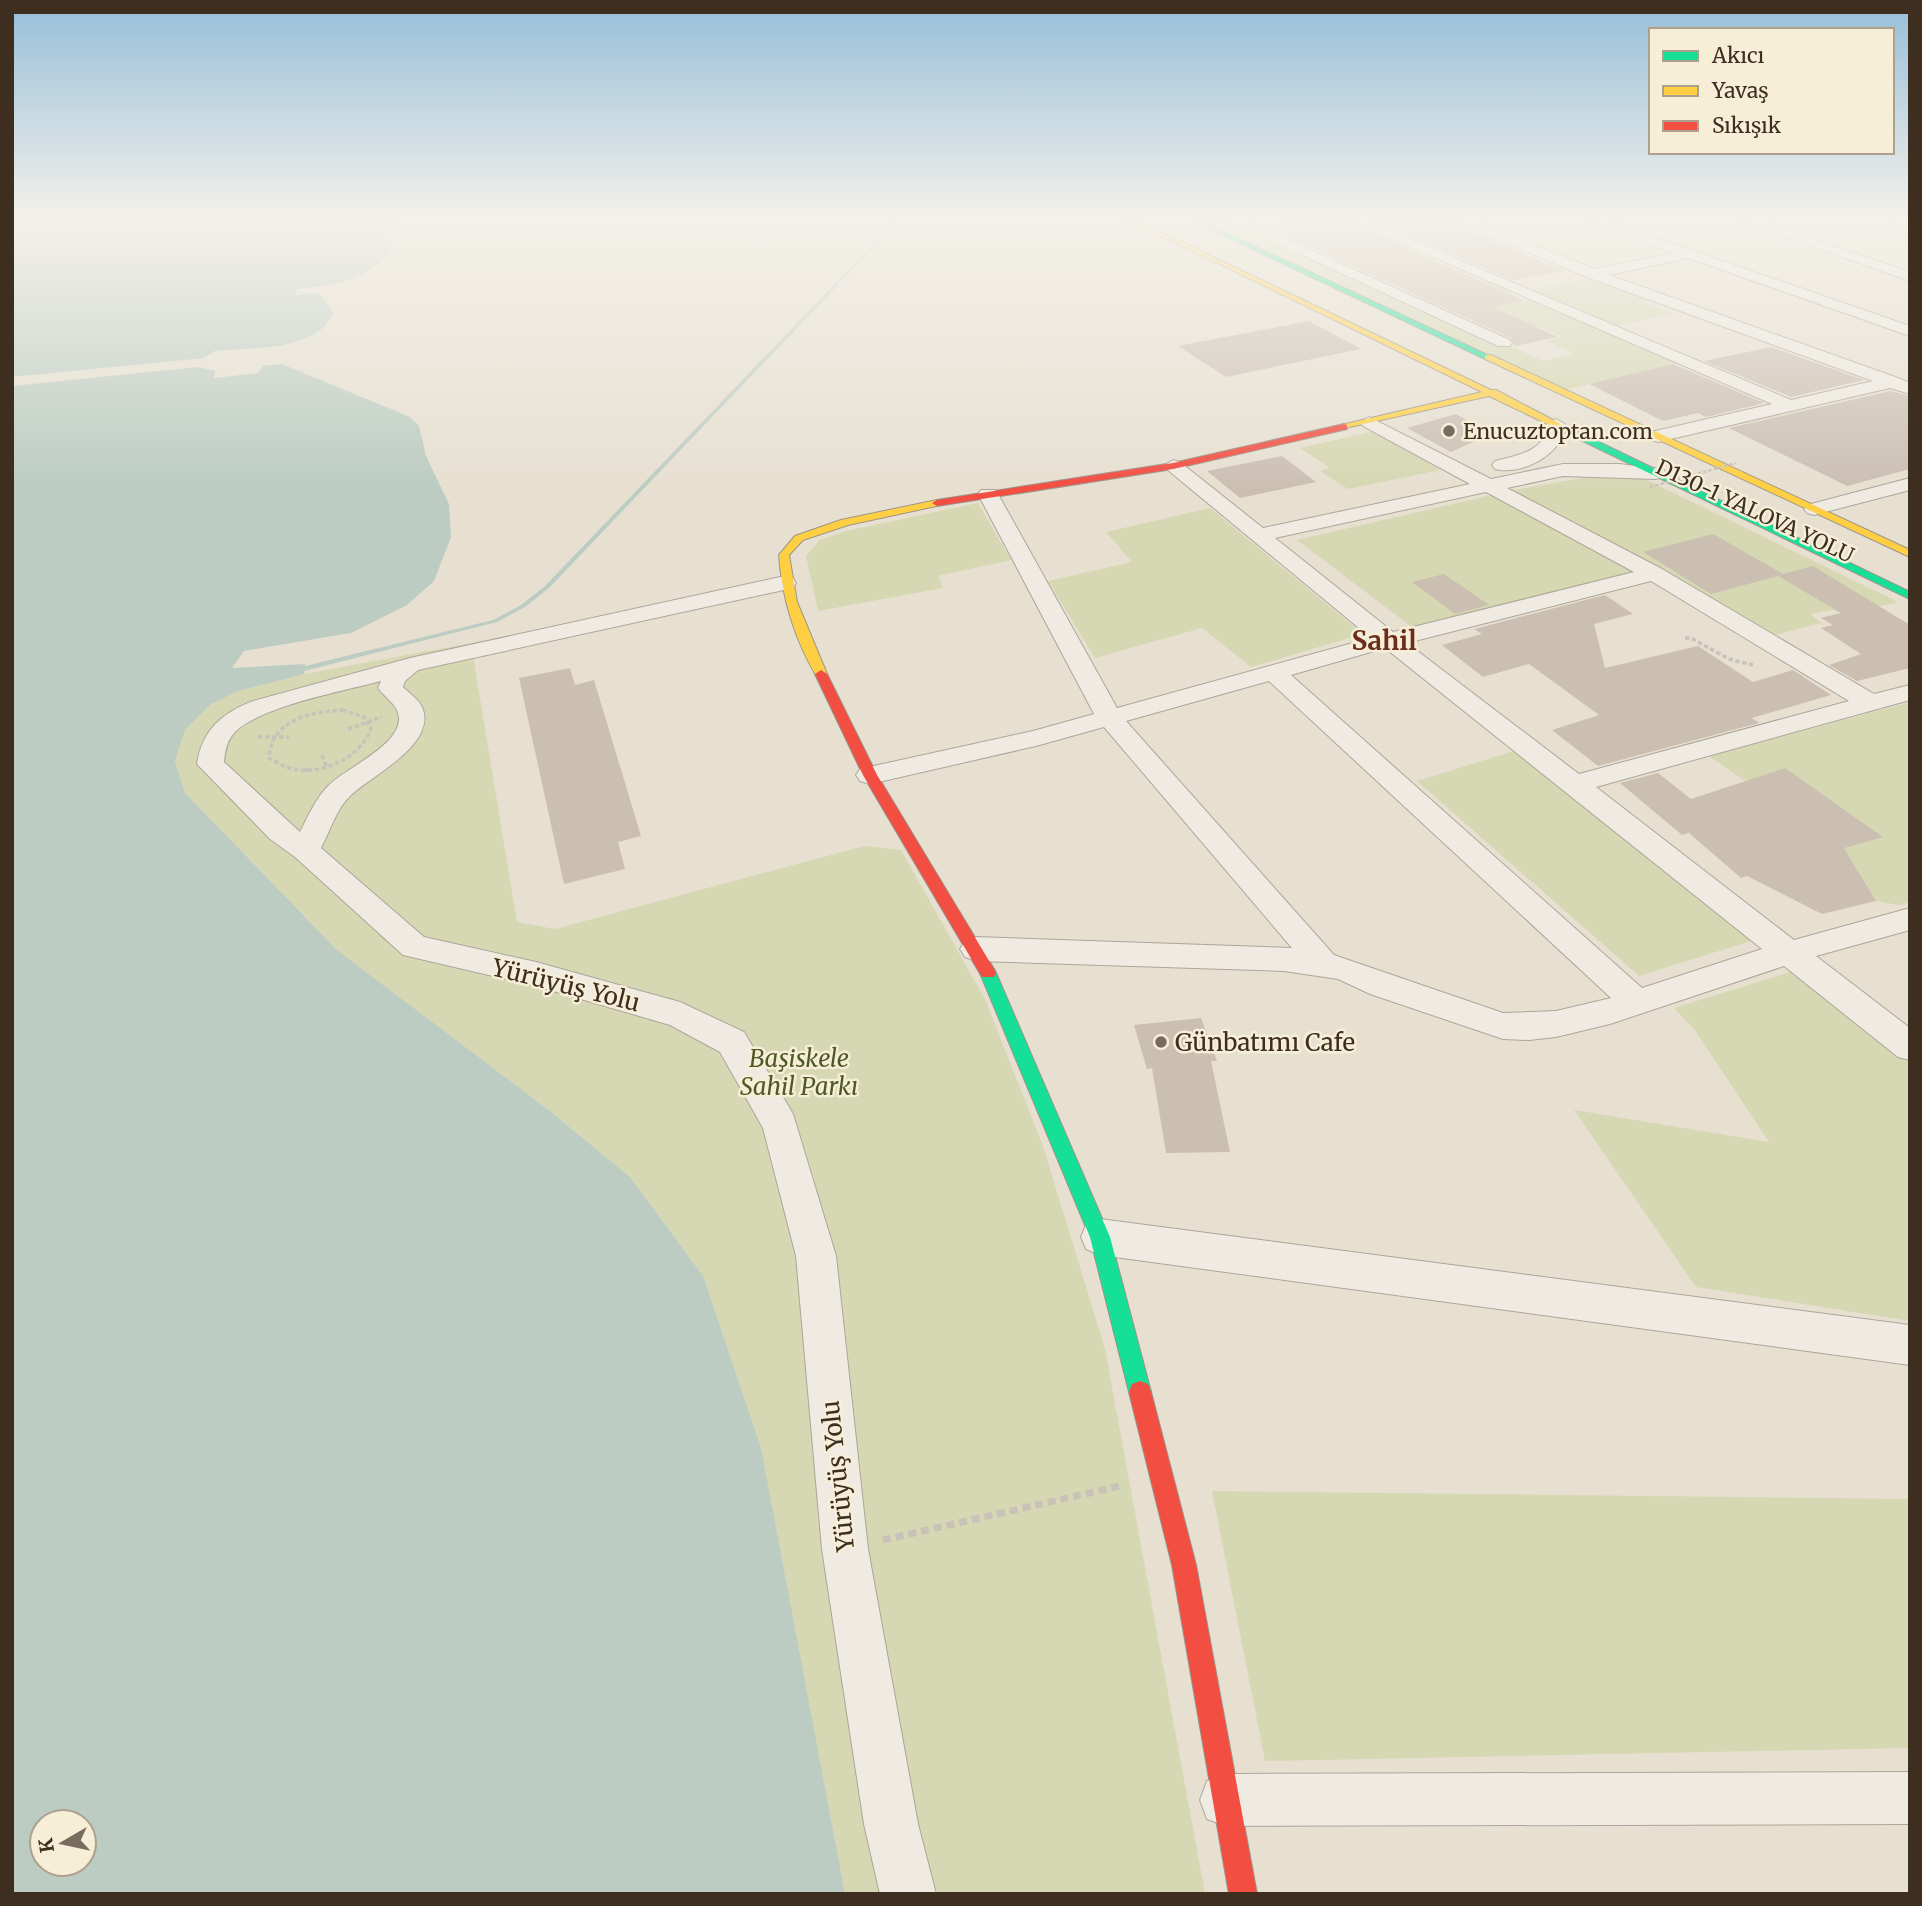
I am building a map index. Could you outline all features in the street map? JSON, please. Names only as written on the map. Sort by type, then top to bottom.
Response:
[{"type":"main road","points":[[1321,310],[1556,424],[1653,480],[1910,593]]},
{"type":"main road","name":"D130-1 YALOVA YOLU","points":[[1332,310],[1910,584]]},
{"type":"main road","points":[[1366,310],[1910,566]]},
{"type":"main road","points":[[1388,310],[1910,554]]},
{"type":"main road","points":[[1243,1894],[1184,1565],[1100,1237],[996,986],[870,775],[794,617],[785,583],[785,555],[790,545],[815,530],[988,494],[1173,466],[1493,392]]},
{"type":"main road","points":[[1804,535],[1910,593]]},
{"type":"street","points":[[1431,310],[1504,343]]},
{"type":"street","points":[[1566,310],[1788,405]]},
{"type":"street","points":[[1698,310],[1901,380],[1910,389]]},
{"type":"street","points":[[1850,310],[1910,331]]},
{"type":"street","points":[[1658,436],[1901,380]]},
{"type":"street","points":[[1682,447],[1910,389]]},
{"type":"street","points":[[1368,422],[1654,575],[1871,703]]},
{"type":"street","points":[[1250,528],[1538,455],[1554,439],[1556,424]]},
{"type":"street","points":[[1173,466],[1389,640],[1910,1047]]},
{"type":"street","points":[[1250,528],[1563,470],[1619,470],[1653,480]]},
{"type":"street","points":[[1814,509],[1910,484]]},
{"type":"street","points":[[988,494],[1108,718],[1323,964]]},
{"type":"street","points":[[870,775],[967,755],[1389,640],[1654,575]]},
{"type":"street","name":"Yürüyüş Yolu","points":[[785,583],[410,665],[243,713],[223,729],[212,747],[210,764],[279,832],[305,850],[414,947],[536,974],[680,1015],[732,1042],[780,1125],[816,1256],[845,1549],[891,1824],[908,1894]]},
{"type":"street","points":[[305,850],[339,790],[390,754],[406,737],[411,721],[410,708],[390,688],[394,678],[410,665]]},
{"type":"street","points":[[1273,672],[1636,1000]]},
{"type":"street","points":[[1575,785],[1910,692]]},
{"type":"street","points":[[976,949],[1284,959],[1323,964],[1503,1026],[1529,1028],[1553,1026],[1790,951],[1910,919]]},
{"type":"street","points":[[1100,1237],[1910,1345]]},
{"type":"street","points":[[1226,1800],[1910,1798]]},
{"type":"path","points":[[1653,480],[1736,463]]},
{"type":"path","points":[[342,710],[366,717],[372,724],[372,733],[367,743],[342,762],[324,768],[298,770],[276,765],[268,758],[267,749],[271,739],[294,721],[309,715],[342,710]]},
{"type":"path","points":[[845,1549],[1161,1477]]},
{"type":"green space","points":[[1394,310],[1431,310],[1543,361],[1575,354],[1547,341],[1562,337],[1538,326],[1512,331],[1471,310],[1558,310],[1677,363],[1565,390]]},
{"type":"green space","points":[[1578,310],[1663,310],[1673,314],[1614,326]]},
{"type":"green space","points":[[1374,431],[1440,470],[1348,489],[1320,471],[1330,468],[1300,448]]},
{"type":"green space","points":[[1624,476],[1645,479],[1898,602],[1845,615],[1833,610],[1810,614],[1821,623],[1775,635],[1660,568],[1413,628],[1297,540],[1514,490],[1588,477]]},
{"type":"green space","points":[[978,503],[1011,560],[938,576],[943,588],[818,611],[806,556],[820,540],[846,531]]},
{"type":"green space","points":[[1210,508],[1363,634],[1251,667],[1202,628],[1095,658],[1048,581],[1132,562],[1106,532]]},
{"type":"green space","name":"Başiskele Sahil Parkı","points":[[471,643],[517,922],[555,929],[864,846],[901,850],[985,999],[1043,1146],[1105,1349],[1205,1894],[845,1894],[802,1674],[703,1276],[630,1177],[550,1111],[337,950],[185,793],[175,761],[185,730],[211,704],[238,691],[304,674]]},
{"type":"green space","points":[[1910,702],[1910,902],[1899,905],[1876,901],[1852,861],[1808,824],[1709,756]]},
{"type":"green space","points":[[1514,751],[1754,940],[1639,976],[1417,781]]},
{"type":"green space","points":[[1800,969],[1910,1058],[1910,1321],[1696,1287],[1574,1110],[1769,1142],[1694,1029],[1674,1008]]},
{"type":"green space","points":[[1212,1491],[1910,1499],[1910,1748],[1265,1761]]},
{"type":"shaded area","points":[[12,310],[331,310],[333,313],[325,326],[313,335],[282,345],[215,351],[204,358],[12,377]]},
{"type":"shaded area","points":[[282,364],[410,417],[419,426],[426,456],[449,504],[451,537],[434,581],[407,605],[351,633],[244,651],[232,668],[305,664],[304,674],[238,691],[211,704],[185,730],[175,761],[185,793],[337,950],[550,1111],[630,1177],[703,1276],[761,1448],[845,1894],[12,1894],[12,386],[198,367],[215,371],[214,378],[258,373],[263,366]]},
{"type":"building","points":[[1449,310],[1499,310],[1558,337],[1515,346],[1511,338]]},
{"type":"building","points":[[1309,321],[1361,349],[1226,377],[1178,346]]},
{"type":"building","points":[[1771,347],[1864,380],[1791,397],[1704,361]]},
{"type":"building","points":[[1673,364],[1764,403],[1706,417],[1698,413],[1663,421],[1589,384]]},
{"type":"building","points":[[1890,391],[1910,396],[1910,469],[1847,486],[1729,428]]},
{"type":"building","name":"Enucuztoptan.com","points":[[1456,414],[1491,434],[1451,452],[1407,428]]},
{"type":"building","points":[[1282,456],[1316,482],[1240,498],[1207,471]]},
{"type":"building","points":[[1713,534],[1783,574],[1813,566],[1910,625],[1910,668],[1857,681],[1829,665],[1861,654],[1821,628],[1833,625],[1821,618],[1841,613],[1778,576],[1711,594],[1643,552]]},
{"type":"building","points":[[1444,574],[1489,605],[1455,614],[1412,582]]},
{"type":"building","points":[[1605,595],[1633,614],[1594,624],[1605,668],[1698,646],[1753,682],[1793,670],[1831,695],[1752,718],[1759,723],[1598,766],[1552,730],[1599,715],[1529,664],[1483,677],[1442,645],[1482,634],[1474,629]]},
{"type":"building","points":[[570,668],[575,685],[594,680],[641,836],[618,842],[625,869],[564,884],[519,678]]},
{"type":"building","points":[[1785,768],[1883,837],[1844,848],[1876,901],[1822,914],[1747,876],[1741,878],[1689,833],[1682,835],[1620,783],[1658,773],[1691,799]]},
{"type":"building","points":[[1201,1018],[1217,1061],[1211,1061],[1230,1152],[1166,1153],[1152,1068],[1147,1069],[1134,1025]]},
{"type":"waterway","points":[[304,669],[495,621],[523,606],[547,587],[812,310]]},
{"type":"traffic: fast","points":[[1387,310],[1488,357]]},
{"type":"traffic: fast","points":[[1567,430],[1910,596]]},
{"type":"traffic: fast","points":[[988,973],[1100,1237],[1140,1392]]},
{"type":"traffic: slow","points":[[1319,310],[1567,430]]},
{"type":"traffic: slow","points":[[1488,357],[1910,554]]},
{"type":"traffic: slow","points":[[1344,427],[1493,392]]},
{"type":"traffic: slow","points":[[821,674],[791,602],[784,555],[799,538],[845,522],[937,503]]},
{"type":"traffic: jam","points":[[937,503],[1173,466],[1344,427]]},
{"type":"traffic: jam","points":[[821,674],[870,775],[988,973]]},
{"type":"traffic: jam","points":[[1140,1392],[1184,1565],[1243,1894]]},
{"type":"place","name":"Enucuztoptan.com","points":[[1449,431]]},
{"type":"place","name":"Günbatımı Cafe","points":[[1161,1042]]},
{"type":"district","name":"Sahil","points":[[1384,640]]}]
